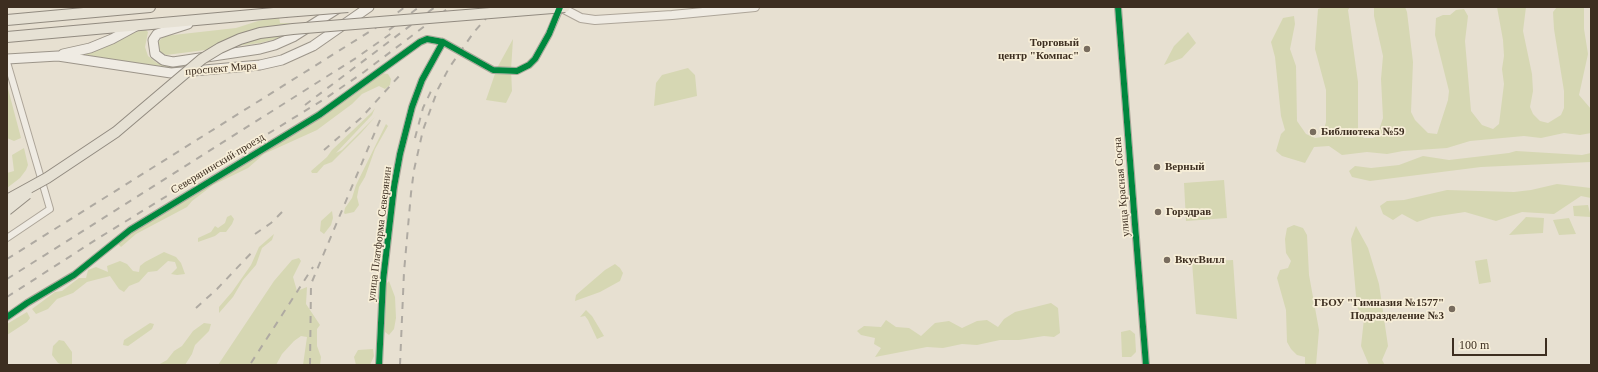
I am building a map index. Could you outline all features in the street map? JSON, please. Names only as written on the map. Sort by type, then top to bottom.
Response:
[{"type":"main road","points":[[7,20],[150,7]]},
{"type":"main road","points":[[203,20],[168,29],[157,34],[153,40],[155,54],[163,60],[173,62],[260,49],[276,45],[293,37],[340,7]]},
{"type":"main road","name":"проспект Мира","points":[[7,37],[348,7]]},
{"type":"main road","name":"проспект Мира","points":[[58,56],[171,73],[260,65],[282,60],[312,46],[370,7]]},
{"type":"main road","points":[[7,200],[47,178],[116,132],[202,59],[220,48],[240,39],[260,33],[293,29],[560,9]]},
{"type":"main road","points":[[7,13],[34,18]]},
{"type":"main road","name":"проспект Мира","points":[[7,60],[58,56],[90,48],[112,39],[137,25]]},
{"type":"main road","points":[[7,210],[47,178]]},
{"type":"street","points":[[443,42],[493,70],[517,71],[529,65],[535,59],[550,34],[560,9],[581,18],[607,20],[755,7]]},
{"type":"street","name":"улица Красная Сосна","points":[[1118,7],[1146,365]]},
{"type":"street","name":"Северянинский проезд","points":[[7,317],[27,303],[74,275],[130,230],[318,115],[420,42],[427,39],[443,42]]},
{"type":"street","name":"улица Платформа Северянин","points":[[378,365],[383,281],[394,187],[400,154],[412,107],[422,80],[443,42]]},
{"type":"street","points":[[7,60],[50,209],[7,238]]},
{"type":"green space","points":[[1325,7],[1350,7],[1348,10],[1358,82],[1358,132],[1364,138],[1373,138],[1378,133],[1383,118],[1381,79],[1383,56],[1374,16],[1374,7],[1405,7],[1407,12],[1413,62],[1411,112],[1415,120],[1428,133],[1437,134],[1448,100],[1449,91],[1435,35],[1436,18],[1443,15],[1450,15],[1456,10],[1464,9],[1468,16],[1465,41],[1471,111],[1482,125],[1493,129],[1499,124],[1504,84],[1502,69],[1504,56],[1503,40],[1497,7],[1526,7],[1523,31],[1532,74],[1533,91],[1530,107],[1533,114],[1540,121],[1548,123],[1561,115],[1564,108],[1564,91],[1554,29],[1553,12],[1557,7],[1584,7],[1584,29],[1588,54],[1579,95],[1591,109],[1591,133],[1580,135],[1564,133],[1541,138],[1524,136],[1470,141],[1447,148],[1403,151],[1387,154],[1367,152],[1342,155],[1329,146],[1314,147],[1305,163],[1282,156],[1276,151],[1281,134],[1285,130],[1281,116],[1275,57],[1271,42],[1283,18],[1294,16],[1295,24],[1290,49],[1296,66],[1297,121],[1306,134],[1315,138],[1322,137],[1326,122],[1326,90],[1315,49],[1318,9]]},
{"type":"green space","points":[[279,17],[280,23],[290,23],[292,32],[276,39],[260,43],[166,55],[159,51],[158,42],[164,36],[236,28],[258,21]]},
{"type":"green space","points":[[146,30],[148,32],[145,47],[148,56],[157,63],[174,68],[164,68],[80,54],[134,32]]},
{"type":"green space","points":[[1188,32],[1196,43],[1182,58],[1164,65],[1174,46]]},
{"type":"green space","points":[[513,39],[511,70],[512,91],[506,103],[486,100],[497,68]]},
{"type":"green space","points":[[688,68],[695,75],[697,96],[654,106],[656,83],[662,75]]},
{"type":"green space","points":[[381,73],[388,74],[391,79],[390,85],[385,89],[379,86],[362,94],[352,104],[317,130],[264,154],[248,168],[213,185],[192,201],[187,207],[136,234],[121,247],[117,243],[113,242],[288,136],[301,131]]},
{"type":"green space","points":[[7,85],[21,138],[14,141],[7,138]]},
{"type":"green space","points":[[375,108],[372,115],[336,153],[342,150],[375,117],[361,133],[332,162],[324,165],[317,173],[312,173],[311,171],[327,157],[332,150]]},
{"type":"green space","points":[[386,124],[388,126],[375,149],[365,177],[359,187],[357,197],[359,205],[354,212],[345,214],[345,208],[352,198],[356,185]]},
{"type":"green space","points":[[24,148],[28,165],[26,170],[20,178],[7,188],[7,173],[14,171],[12,155]]},
{"type":"green space","points":[[1516,151],[1582,155],[1591,153],[1591,162],[1481,167],[1370,181],[1352,177],[1349,171],[1355,166],[1371,168],[1399,165],[1423,156],[1449,160]]},
{"type":"green space","points":[[1224,180],[1227,218],[1186,221],[1184,183]]},
{"type":"green space","points":[[1557,184],[1591,188],[1591,198],[1581,196],[1554,214],[1522,212],[1496,221],[1465,212],[1432,217],[1417,222],[1402,214],[1393,220],[1383,214],[1380,206],[1387,201],[1404,200],[1447,190],[1514,192]]},
{"type":"green space","points":[[1588,205],[1591,217],[1574,216],[1573,206]]},
{"type":"green space","points":[[332,211],[333,218],[331,225],[324,234],[320,231],[321,221]]},
{"type":"green space","points":[[231,215],[234,219],[226,232],[220,232],[215,236],[198,242],[198,238],[211,232],[215,226],[218,228],[225,223],[227,217]]},
{"type":"green space","points":[[1526,217],[1544,218],[1543,233],[1509,235]]},
{"type":"green space","points":[[1569,218],[1576,234],[1559,235],[1553,220]]},
{"type":"green space","points":[[1294,225],[1303,228],[1307,235],[1309,275],[1319,330],[1316,365],[1305,365],[1305,357],[1297,355],[1287,342],[1286,310],[1277,278],[1280,270],[1288,268],[1291,261],[1286,253],[1285,239],[1287,228]]},
{"type":"green space","points":[[1356,226],[1368,248],[1379,284],[1388,346],[1382,360],[1385,365],[1369,365],[1361,346],[1364,319],[1357,307],[1351,239]]},
{"type":"green space","points":[[274,234],[272,240],[262,248],[256,265],[243,280],[233,297],[219,313],[219,307],[232,292],[251,265],[259,247]]},
{"type":"green space","points":[[164,252],[176,257],[181,263],[185,274],[171,274],[177,268],[175,262],[168,261],[157,271],[148,272],[139,282],[129,286],[124,292],[119,289],[110,276],[87,282],[73,293],[57,299],[48,309],[36,314],[32,309],[55,292],[62,291],[79,278],[86,278],[88,270],[96,267],[108,272],[107,266],[120,261],[127,264],[133,271],[139,272],[140,266],[145,262]]},
{"type":"green space","points":[[299,258],[301,261],[293,277],[297,291],[307,287],[306,304],[320,325],[317,329],[317,346],[321,357],[320,365],[303,365],[307,337],[301,336],[282,354],[276,365],[218,365],[274,281],[292,260]]},
{"type":"green space","points":[[1487,259],[1491,282],[1479,284],[1475,261]]},
{"type":"green space","points":[[1233,260],[1237,319],[1196,314],[1192,262]]},
{"type":"green space","points":[[615,264],[623,273],[620,281],[600,292],[575,301],[576,295],[605,270]]},
{"type":"green space","points":[[389,281],[395,297],[396,318],[394,329],[389,335],[385,332],[385,324],[386,284]]},
{"type":"green space","points":[[1051,303],[1058,308],[1060,333],[1054,337],[1044,336],[1019,340],[1000,340],[977,345],[962,344],[943,348],[927,347],[875,357],[881,348],[874,344],[875,338],[861,335],[857,331],[864,326],[881,327],[886,320],[896,327],[909,328],[921,336],[935,323],[949,321],[962,328],[977,321],[987,320],[998,327],[1004,319],[1015,312]]},
{"type":"green space","points":[[586,310],[592,316],[604,336],[597,339],[585,316],[580,317]]},
{"type":"green space","points":[[27,312],[30,318],[27,322],[7,335],[7,324]]},
{"type":"green space","points":[[150,323],[154,324],[152,329],[128,346],[123,345],[124,340]]},
{"type":"green space","points":[[204,323],[211,324],[209,331],[195,345],[192,354],[185,365],[158,365],[167,360],[174,351],[182,346],[193,331]]},
{"type":"green space","points":[[1130,330],[1135,334],[1136,352],[1131,357],[1122,357],[1121,332]]},
{"type":"green space","points":[[59,340],[64,341],[72,352],[72,365],[63,365],[58,363],[52,355],[53,346]]},
{"type":"green space","points":[[373,349],[374,356],[370,365],[356,365],[354,357],[358,350]]},
{"type":"railway","points":[[7,259],[388,20],[405,7]]},
{"type":"railway","points":[[389,30],[419,7]]},
{"type":"railway","points":[[305,105],[435,7]]},
{"type":"railway","points":[[7,297],[97,239],[326,98],[364,72],[450,7]]},
{"type":"railway","points":[[400,365],[404,272],[411,193],[414,170],[423,130],[438,89],[449,68],[474,32],[496,7]]},
{"type":"railway","points":[[7,279],[356,58],[396,30]]},
{"type":"railway","points":[[324,150],[361,118],[400,75]]},
{"type":"railway","points":[[415,138],[423,108],[433,87]]},
{"type":"railway","points":[[310,365],[311,284],[380,120]]},
{"type":"railway","points":[[255,234],[271,223],[284,210]]},
{"type":"railway","points":[[196,308],[217,289],[255,249]]},
{"type":"railway","points":[[251,363],[313,267]]},
{"type":"cycle path","points":[[7,317],[27,303],[74,275],[130,230],[319,115],[420,42],[427,39],[443,42],[493,70],[517,71],[529,65],[535,59],[549,34],[560,7]]},
{"type":"cycle path","points":[[1118,7],[1146,365]]},
{"type":"cycle path","points":[[379,365],[383,281],[394,187],[400,154],[412,107],[422,80],[443,42]]},
{"type":"place","name":"Торговый центр \"Компас\"","points":[[1087,49]]},
{"type":"place","name":"Библиотека №59","points":[[1313,132]]},
{"type":"place","name":"Верный","points":[[1157,167]]},
{"type":"place","name":"Горздрав","points":[[1158,212]]},
{"type":"place","name":"ВкусВилл","points":[[1167,260]]},
{"type":"place","name":"ГБОУ \"Гимназия №1577\" Подразделение №3","points":[[1452,309]]}]
